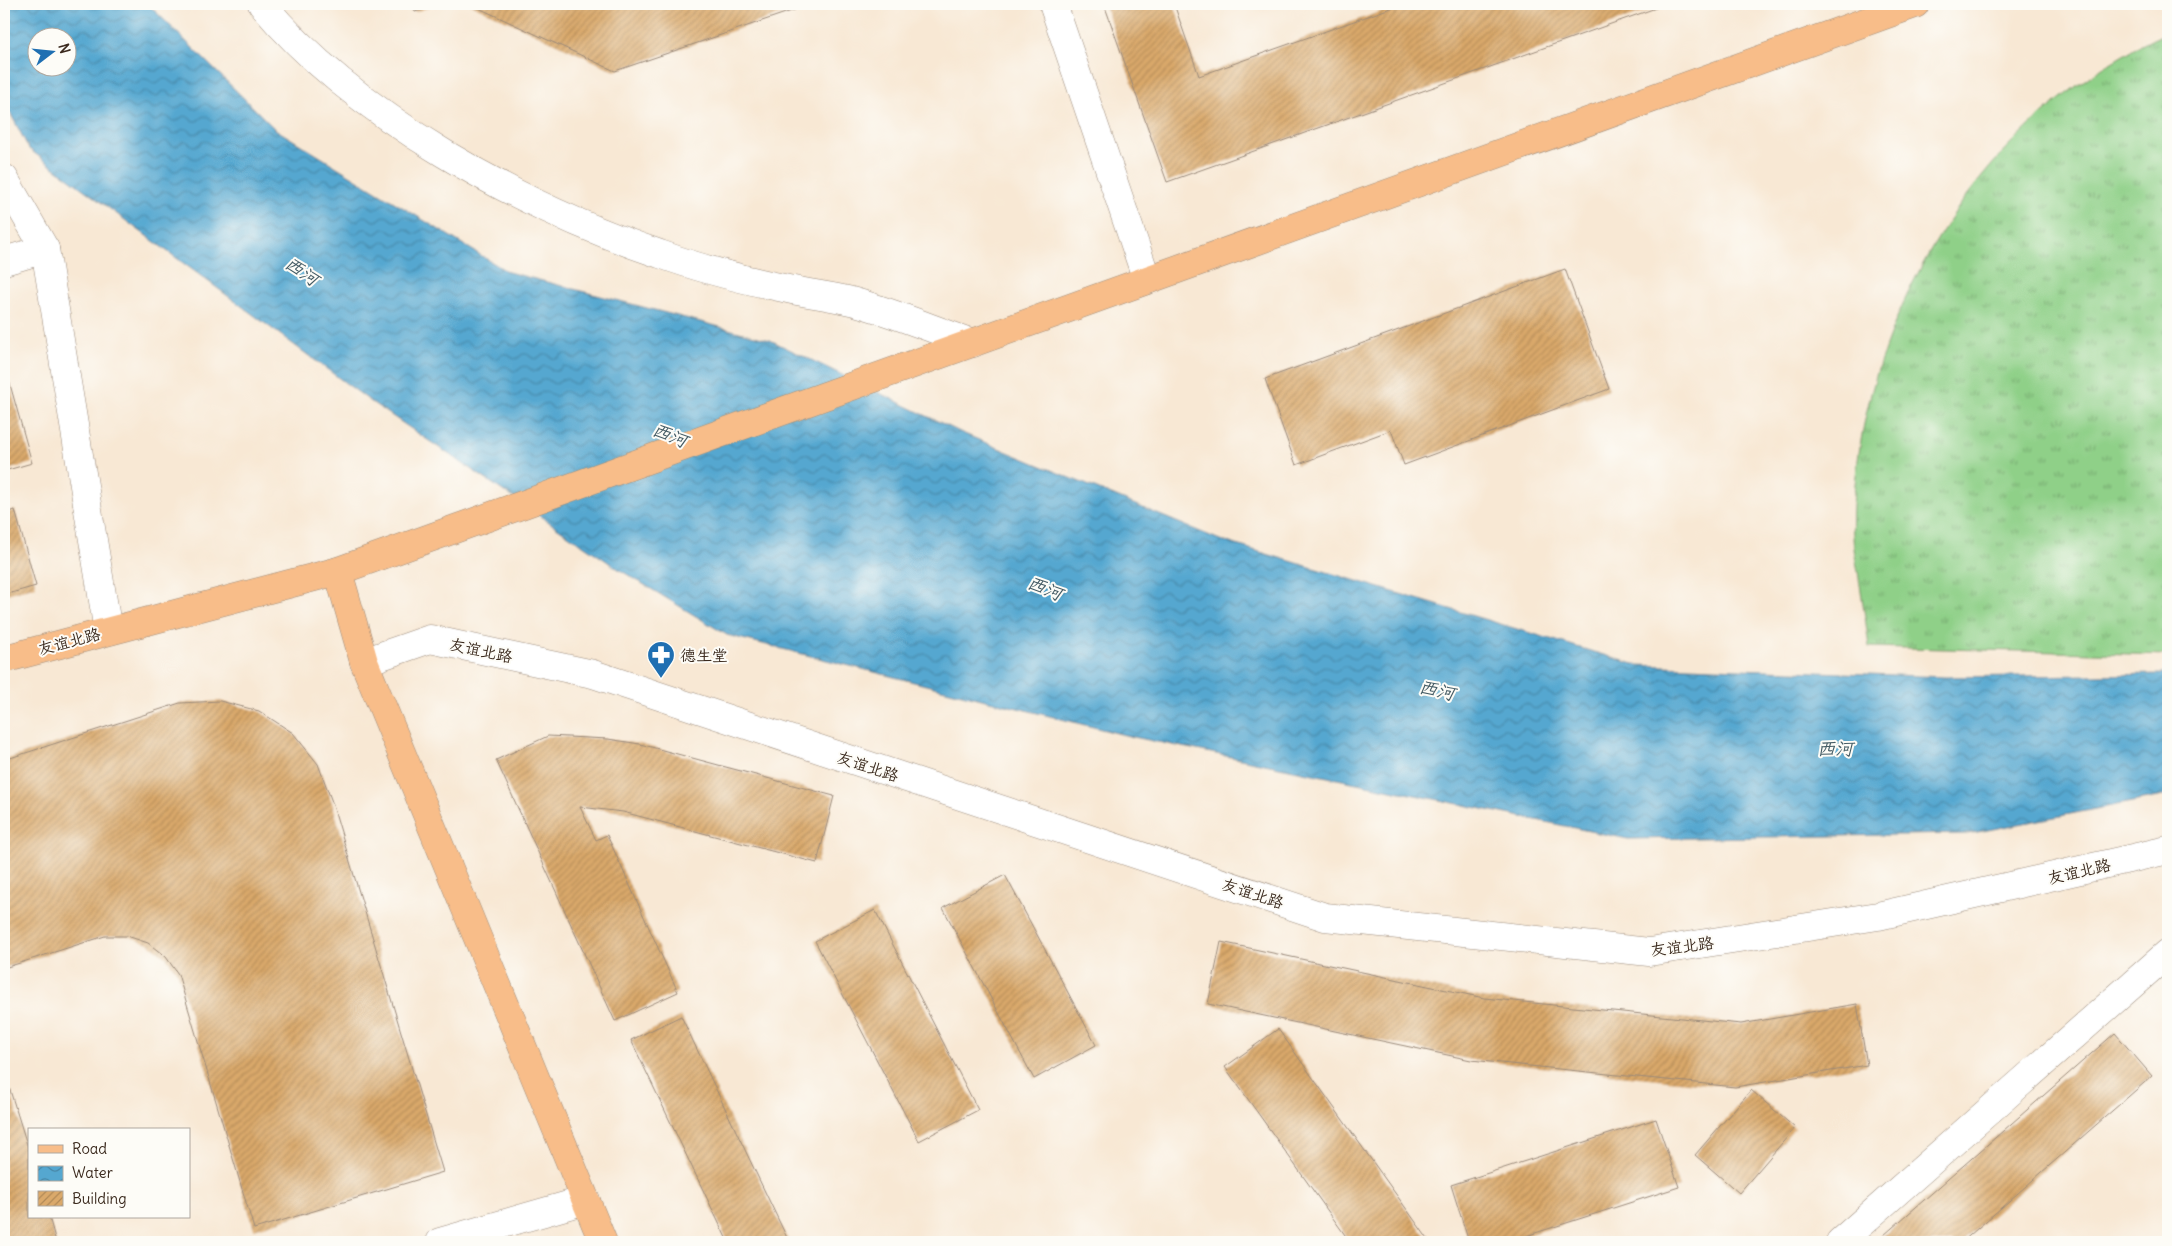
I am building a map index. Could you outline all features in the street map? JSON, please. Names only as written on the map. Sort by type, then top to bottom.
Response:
[{"type":"main road","name":"友谊北路","points":[[4,659],[338,571],[1915,4]]},
{"type":"main road","points":[[338,571],[364,662],[603,1242]]},
{"type":"street","points":[[262,4],[300,45],[334,76],[396,122],[461,163],[528,199],[598,231],[660,254],[724,274],[789,290],[854,302],[972,344]]},
{"type":"street","points":[[1053,4],[1147,280]]},
{"type":"street","points":[[4,178],[46,249],[108,631]]},
{"type":"street","points":[[4,261],[46,249]]},
{"type":"street","name":"友谊北路","points":[[364,662],[430,639],[592,674],[1325,917],[1639,951],[1649,952],[1878,916],[2168,850]]},
{"type":"street","points":[[1840,1242],[2168,953]]},
{"type":"street","points":[[440,1242],[586,1200]]},
{"type":"green space","points":[[2168,32],[2168,655],[1869,647],[1853,540],[1853,507],[1858,460],[1871,393],[1893,327],[1922,265],[1959,207],[2002,153],[2052,105],[2107,65]]},
{"type":"water","name":"西河","points":[[4,4],[148,4],[275,129],[508,272],[770,340],[962,433],[1220,540],[1637,665],[1945,677],[2168,674],[2168,795],[1967,834],[1628,839],[1129,736],[727,635],[620,570],[370,401],[29,149],[4,101]]},
{"type":"building","points":[[412,4],[438,4],[415,12]]},
{"type":"building","points":[[470,4],[812,4],[615,71]]},
{"type":"building","points":[[1104,4],[1174,4],[1199,76],[1402,4],[1667,4],[1167,182]]},
{"type":"building","points":[[1565,269],[1609,389],[1404,465],[1391,430],[1296,465],[1265,379]]},
{"type":"building","points":[[4,363],[32,463],[4,471]]},
{"type":"building","points":[[15,510],[36,586],[4,595],[4,513]]},
{"type":"building","points":[[220,701],[259,711],[293,733],[318,764],[332,802],[443,1172],[254,1229],[178,974],[166,957],[148,943],[127,936],[105,936],[4,968],[4,760],[180,703]]},
{"type":"building","points":[[548,736],[608,739],[640,744],[834,796],[817,863],[623,812],[580,807],[596,840],[607,835],[678,992],[615,1021],[496,760]]},
{"type":"building","points":[[1005,875],[1096,1045],[1034,1079],[943,908]]},
{"type":"building","points":[[875,910],[978,1110],[919,1141],[815,941]]},
{"type":"building","points":[[1221,942],[1484,998],[1741,1024],[1857,1004],[1867,1065],[1735,1087],[1471,1060],[1208,1004]]},
{"type":"building","points":[[681,1016],[789,1242],[728,1242],[631,1040]]},
{"type":"building","points":[[1278,1029],[1430,1242],[1350,1242],[1225,1067]]},
{"type":"building","points":[[2115,1033],[2152,1076],[1962,1242],[1876,1242]]},
{"type":"building","points":[[4,1071],[28,1148],[28,1218],[49,1218],[56,1242],[4,1242]]},
{"type":"building","points":[[1751,1090],[1795,1128],[1739,1193],[1695,1155]]},
{"type":"building","points":[[1656,1119],[1679,1187],[1507,1242],[1469,1242],[1451,1185]]},
{"type":"place","name":"德生堂","points":[[661,679]]}]
